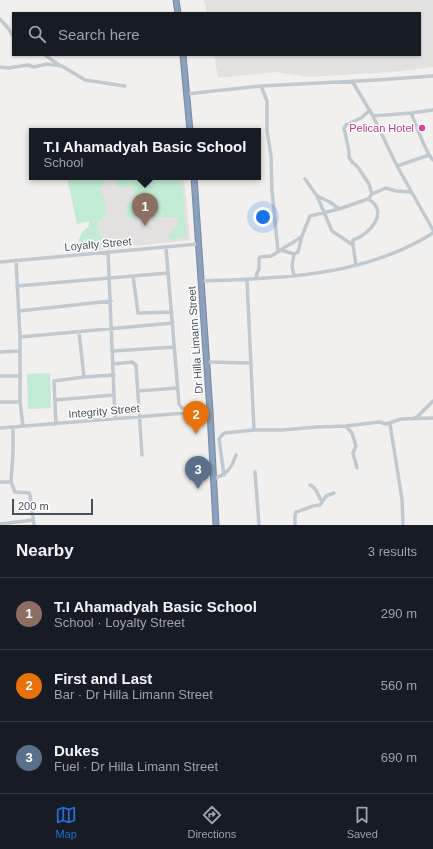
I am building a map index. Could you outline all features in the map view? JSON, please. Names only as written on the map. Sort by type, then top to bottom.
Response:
[{"type":"highway","points":[[176,0],[178,12]]},
{"type":"highway","points":[[183,56],[190,128]]},
{"type":"highway","name":"Dr Hilla Limann Street","points":[[194,180],[207,362],[216,525]]},
{"type":"street","points":[[0,20],[12,34]]},
{"type":"street","points":[[47,56],[85,80],[125,86]]},
{"type":"street","points":[[0,67],[8,68],[28,65],[34,67],[46,64],[62,66]]},
{"type":"street","points":[[186,94],[261,86],[433,76]]},
{"type":"street","points":[[352,81],[370,110],[397,166],[433,230]]},
{"type":"street","points":[[261,86],[267,101],[267,130],[271,156],[272,191],[280,251]]},
{"type":"street","points":[[370,110],[361,118],[346,125],[344,128],[349,157],[369,184],[372,194]]},
{"type":"street","points":[[373,116],[433,110]]},
{"type":"street","points":[[411,113],[429,155],[433,160]]},
{"type":"street","points":[[397,166],[429,155]]},
{"type":"street","points":[[305,179],[317,196],[332,231],[353,245]]},
{"type":"street","points":[[294,276],[292,266],[294,254],[298,252],[302,236],[310,216],[339,209],[368,199],[372,194],[386,188],[396,191],[411,192]]},
{"type":"street","points":[[317,196],[330,202],[339,209]]},
{"type":"street","points":[[356,265],[353,240],[370,230],[377,218],[377,207],[368,199]]},
{"type":"street","points":[[201,281],[248,280],[312,275],[376,260],[407,247],[433,233]]},
{"type":"street","points":[[256,279],[260,257],[271,256],[280,251],[287,244],[302,236]]},
{"type":"street","name":"Loyalty Street","points":[[0,262],[198,244]]},
{"type":"street","points":[[166,248],[177,388],[180,406],[189,409],[190,413]]},
{"type":"street","points":[[280,251],[294,254]]},
{"type":"street","points":[[108,252],[115,419]]},
{"type":"street","points":[[16,260],[20,337],[20,402],[23,426]]},
{"type":"street","points":[[17,286],[168,273]]},
{"type":"street","points":[[133,276],[138,313],[172,312]]},
{"type":"street","points":[[248,280],[254,430]]},
{"type":"street","points":[[19,311],[111,301]]},
{"type":"street","points":[[20,337],[173,323]]},
{"type":"street","points":[[79,332],[84,377]]},
{"type":"street","points":[[113,351],[174,347]]},
{"type":"street","points":[[0,352],[20,351]]},
{"type":"street","points":[[113,364],[132,362],[136,365],[142,455]]},
{"type":"street","points":[[207,362],[252,362]]},
{"type":"street","points":[[56,424],[54,381],[114,375]]},
{"type":"street","points":[[0,376],[21,376]]},
{"type":"street","points":[[138,391],[177,388]]},
{"type":"street","points":[[55,400],[114,395]]},
{"type":"street","points":[[411,419],[417,417],[433,401]]},
{"type":"street","points":[[0,402],[20,402]]},
{"type":"street","name":"Integrity Street","points":[[0,428],[210,411]]},
{"type":"street","points":[[224,475],[219,439],[220,436],[225,433],[254,430],[282,430],[306,427],[346,426],[379,422],[390,424],[401,419],[433,418]]},
{"type":"street","points":[[390,424],[402,499],[403,525]]},
{"type":"street","points":[[346,426],[352,433],[356,446],[353,453],[357,468]]},
{"type":"street","points":[[13,427],[11,482],[15,492],[28,493],[30,495],[34,525]]},
{"type":"street","points":[[214,479],[224,475],[231,468],[236,455]]},
{"type":"street","points":[[255,472],[259,525]]},
{"type":"street","points":[[0,482],[11,482]]},
{"type":"street","points":[[310,485],[315,489],[322,501]]},
{"type":"street","points":[[295,525],[296,512],[306,510],[312,505],[322,504],[322,501],[329,494],[334,493]]},
{"type":"street","points":[[0,524],[34,520]]},
{"type":"shaded area","points":[[204,0],[433,0],[433,67],[402,71],[310,77],[275,72],[218,78],[214,56],[421,56],[421,12],[207,12]]},
{"type":"shaded area","points":[[93,180],[184,180],[190,240],[98,250]]},
{"type":"green space","points":[[68,180],[104,180],[105,182],[100,190],[105,198],[106,215],[98,222],[98,232],[101,236],[102,242],[85,244],[78,242],[82,232],[88,227],[90,221],[77,224]]},
{"type":"green space","points":[[115,180],[181,180],[187,235],[173,240],[167,238],[175,229],[179,221],[176,217],[127,218],[126,205],[134,199],[133,185],[125,188],[116,186]]},
{"type":"green space","points":[[50,373],[51,408],[28,409],[27,374]]},
{"type":"place","name":"Pelican Hotel","points":[[422,128]]},
{"type":"place","name":"T.I Ahamadyah Basic School","points":[[145,226]]},
{"type":"place","name":"First and Last","points":[[196,434]]},
{"type":"place","name":"Dukes","points":[[198,489]]}]
